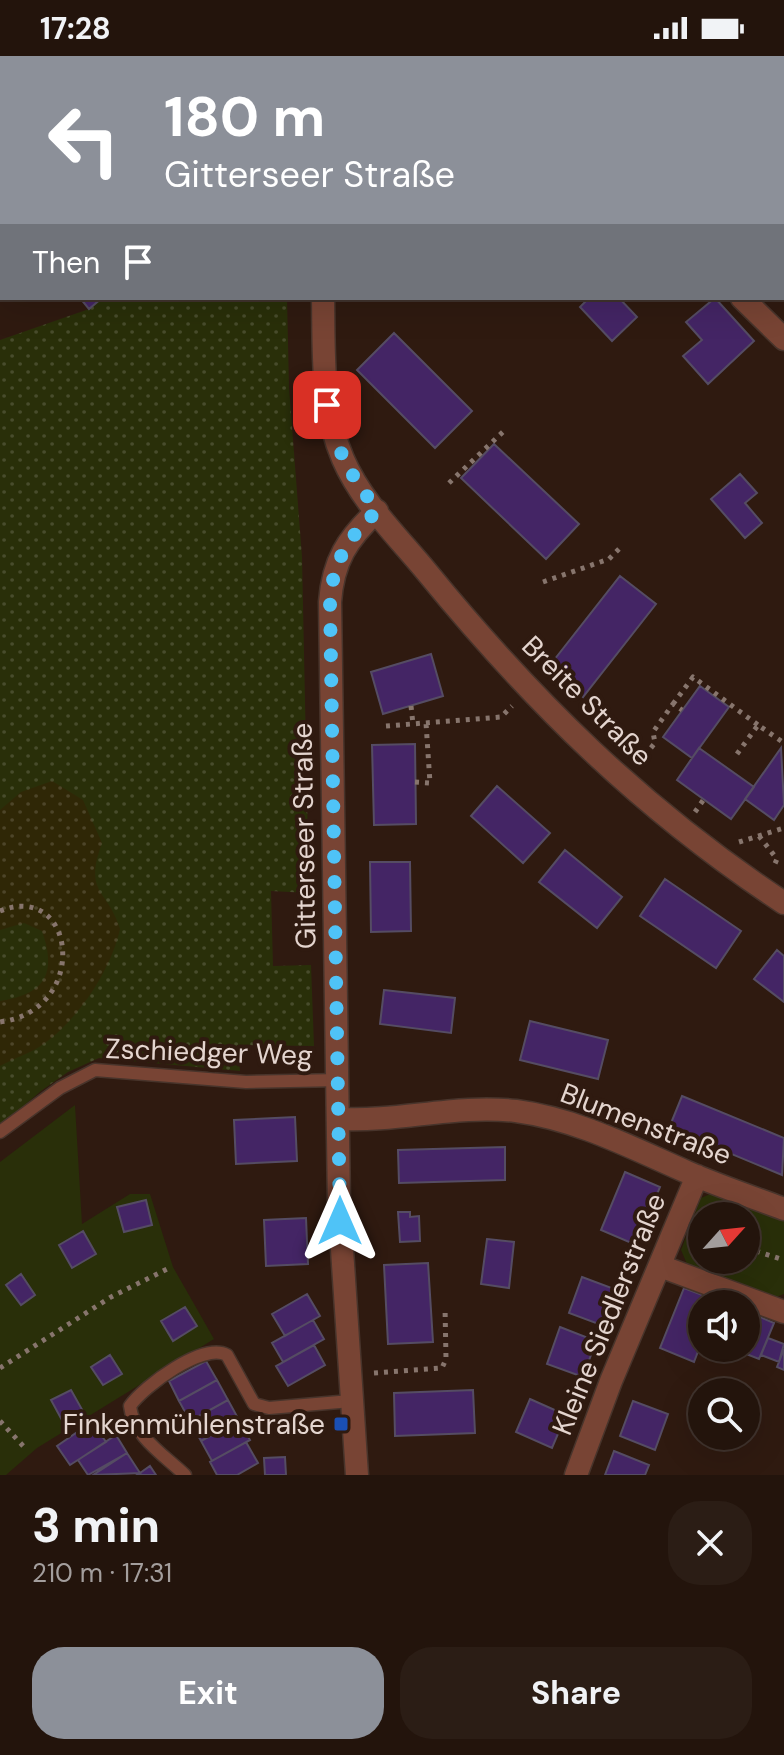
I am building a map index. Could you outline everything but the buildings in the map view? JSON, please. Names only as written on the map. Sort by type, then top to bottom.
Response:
[{"type":"street","points":[[323,300],[327,405],[334,436],[344,462],[377,511]]},
{"type":"street","points":[[744,300],[784,339]]},
{"type":"street","name":"Breite Straße","points":[[377,511],[474,629],[605,766],[713,855],[784,903]]},
{"type":"street","name":"Gitterseer Straße","points":[[357,1475],[340,1215],[330,602],[331,582],[341,550],[377,511]]},
{"type":"street","name":"Blumenstraße","points":[[340,1119],[367,1120],[455,1110],[515,1111],[574,1122],[697,1176],[784,1209]]},
{"type":"street","name":"Kleine Siedlerstraße","points":[[576,1475],[697,1176]]},
{"type":"street","points":[[660,1266],[784,1312]]},
{"type":"lane","name":"Zschiedger Weg","points":[[0,1132],[60,1088],[95,1070],[246,1082],[340,1080]]},
{"type":"lane","points":[[185,1475],[139,1432],[131,1418],[130,1406],[142,1389],[207,1352],[227,1355],[254,1404],[269,1408],[351,1401]]},
{"type":"path","points":[[449,483],[507,428]]},
{"type":"path","points":[[543,582],[609,559],[623,545]]},
{"type":"path","points":[[633,768],[655,743],[653,732],[693,677],[784,743]]},
{"type":"path","points":[[673,704],[682,710]]},
{"type":"path","points":[[411,706],[413,724]]},
{"type":"path","points":[[386,726],[501,717],[512,706]]},
{"type":"path","points":[[415,782],[430,783],[426,723]]},
{"type":"path","points":[[737,754],[758,725]]},
{"type":"path","points":[[729,846],[784,828]]},
{"type":"path","points":[[759,836],[777,859],[770,871]]},
{"type":"path","points":[[0,911],[31,906],[48,914],[58,933],[63,961],[55,991],[34,1012],[0,1022]]},
{"type":"path","points":[[760,1252],[784,1260]]},
{"type":"path","points":[[0,1368],[111,1297],[169,1268]]},
{"type":"path","points":[[366,1373],[442,1368],[446,1359],[445,1307]]},
{"type":"path","points":[[0,1421],[25,1448]]},
{"type":"green space","points":[[100,300],[287,300],[289,387],[302,557],[309,893],[271,891],[273,966],[311,965],[314,1046],[238,1045],[240,1071],[99,1058],[68,1072],[0,1126],[0,340],[89,309]]},
{"type":"green space","points":[[75,1105],[82,1224],[130,1194],[150,1194],[173,1267],[214,1339],[37,1448],[6,1475],[0,1475],[0,1162]]},
{"type":"green space","points":[[715,1192],[741,1202],[699,1202],[701,1198]]},
{"type":"green space","points":[[760,1210],[784,1219],[784,1294],[774,1298],[713,1274],[760,1274]]},
{"type":"green space","points":[[688,1232],[688,1264],[681,1250]]},
{"type":"sand","points":[[52,781],[83,800],[102,843],[95,872],[96,882],[120,929],[101,976],[70,1020],[40,1047],[0,1066],[0,1001],[15,998],[37,987],[44,980],[48,959],[42,931],[24,923],[0,930],[0,810],[21,792]]},
{"type":"place","name":"Finkenmühlenstraße","points":[[341,1424]]},
{"type":"route","points":[[327,405],[344,462],[377,511],[341,550],[331,582],[330,755],[340,1080],[340,1221]]}]
